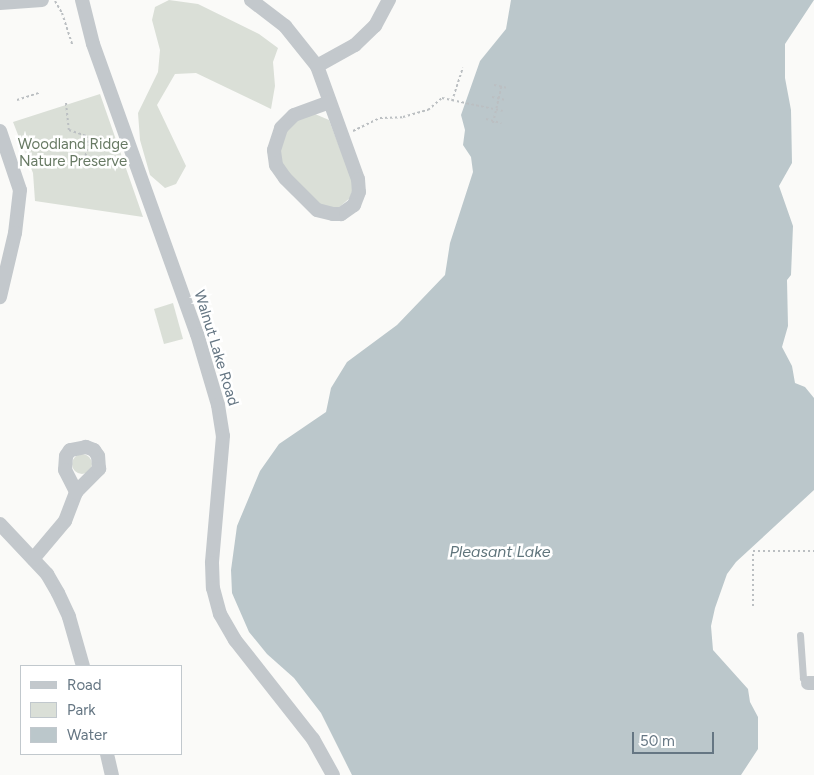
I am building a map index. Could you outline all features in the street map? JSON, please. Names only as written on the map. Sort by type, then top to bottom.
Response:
[{"type":"street","points":[[0,3],[42,0]]},
{"type":"street","name":"Walnut Lake Road","points":[[82,0],[94,44],[197,334],[218,405],[223,436],[212,563],[213,588],[220,614],[235,640],[313,739],[332,775]]},
{"type":"street","points":[[251,0],[285,26],[317,66],[343,135],[359,192],[348,210],[341,214],[324,213],[307,201],[276,165],[274,150],[281,128],[294,115],[329,102]]},
{"type":"street","points":[[317,66],[356,44],[375,26],[389,0]]},
{"type":"street","points":[[0,131],[20,190],[15,233],[0,297]]},
{"type":"street","points":[[33,559],[65,521],[76,492]]},
{"type":"street","points":[[0,524],[47,574],[69,617],[83,665]]},
{"type":"street","points":[[106,755],[112,775]]},
{"type":"lane","points":[[800,635],[803,678],[811,683]]},
{"type":"path","points":[[54,0],[62,13],[72,44]]},
{"type":"path","points":[[452,100],[463,68]]},
{"type":"path","points":[[494,85],[508,88]]},
{"type":"path","points":[[493,122],[502,86]]},
{"type":"path","points":[[17,100],[39,93]]},
{"type":"path","points":[[492,97],[506,100]]},
{"type":"path","points":[[343,135],[380,118],[403,117],[428,110],[442,98],[503,111]]},
{"type":"path","points":[[66,103],[69,130],[86,136],[89,144],[85,157]]},
{"type":"path","points":[[486,119],[493,122],[501,122]]},
{"type":"path","points":[[753,606],[753,551],[814,551]]},
{"type":"green space","points":[[169,0],[198,4],[259,34],[278,48],[273,62],[275,86],[271,109],[196,73],[175,74],[157,105],[186,166],[176,184],[165,188],[150,175],[140,140],[138,113],[158,72],[160,50],[152,20],[155,7]]},
{"type":"green space","name":"Woodland Ridge Nature Preserve","points":[[100,94],[143,217],[35,201],[33,173],[13,122]]},
{"type":"green space","points":[[315,114],[329,120],[354,185],[350,198],[337,209],[323,207],[284,168],[279,153],[286,130],[300,119]]},
{"type":"green space","points":[[173,303],[183,339],[164,344],[154,309]]},
{"type":"green space","points":[[82,454],[89,457],[92,464],[89,471],[82,474],[75,471],[72,464],[75,457]]},
{"type":"water","name":"Pleasant Lake","points":[[511,0],[814,0],[785,44],[785,78],[791,110],[792,163],[779,186],[793,226],[791,275],[787,280],[788,326],[782,347],[792,366],[795,383],[805,387],[814,398],[814,490],[736,562],[727,574],[715,608],[711,626],[713,650],[748,689],[750,702],[758,717],[758,749],[741,775],[352,775],[321,713],[294,678],[267,654],[249,632],[232,593],[231,570],[237,526],[260,471],[279,444],[326,412],[331,388],[347,362],[397,325],[445,275],[450,243],[473,172],[471,157],[463,145],[465,130],[461,115],[480,61],[506,29]]}]
